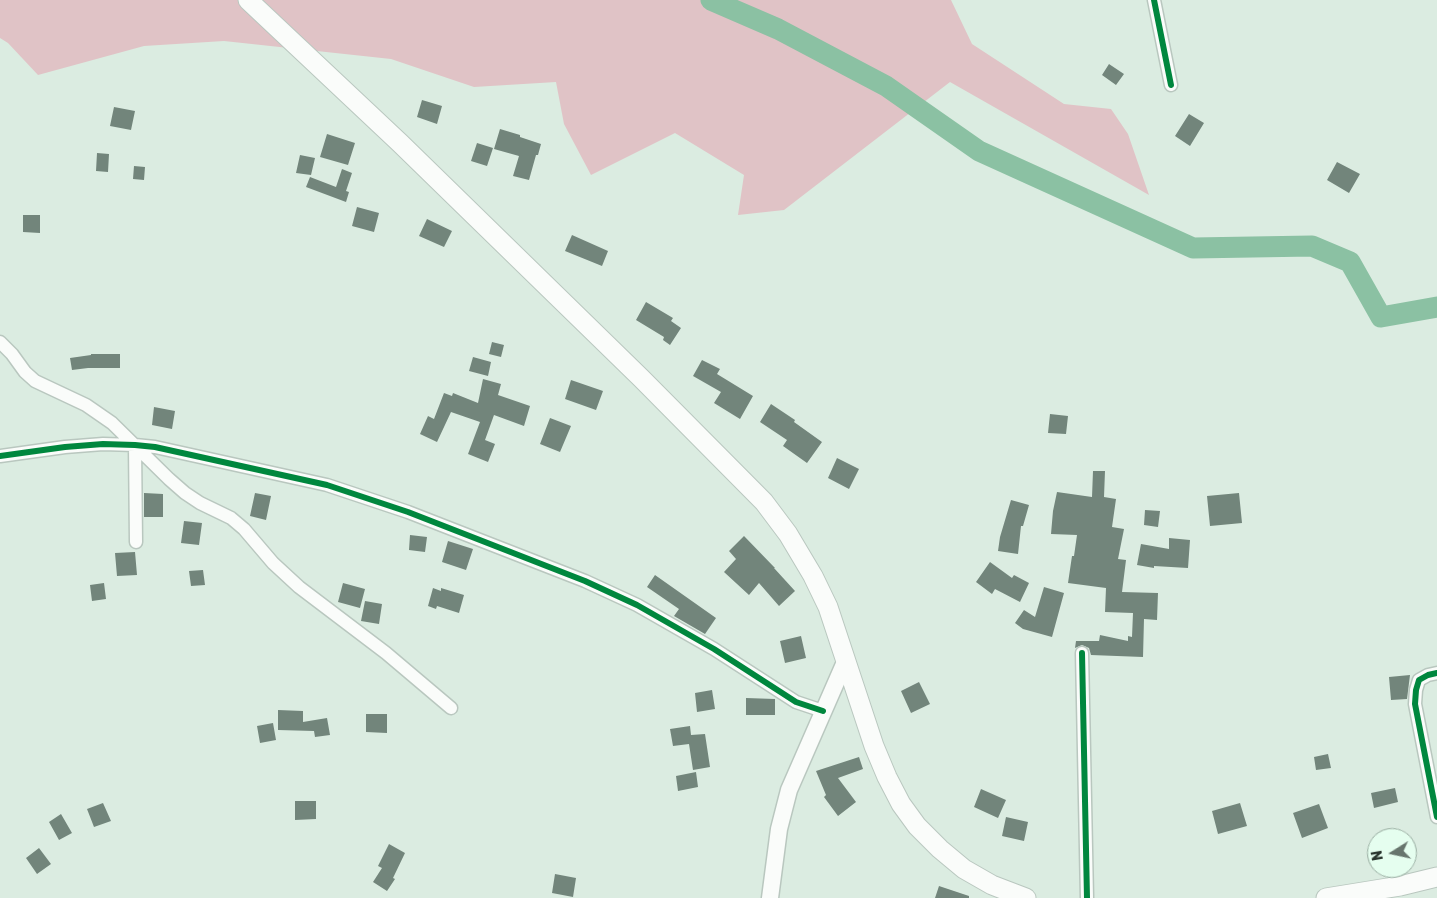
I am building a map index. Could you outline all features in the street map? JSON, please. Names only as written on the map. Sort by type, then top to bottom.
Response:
[{"type":"main road","points":[[248,0],[393,136],[634,371],[764,502],[788,534],[813,576],[828,607],[874,746],[886,778],[901,804],[917,826],[964,869],[992,885],[1026,898]]},
{"type":"main road","points":[[1326,898],[1400,886],[1437,877]]},
{"type":"street","points":[[1154,0],[1171,85]]},
{"type":"street","points":[[0,342],[35,381],[86,405],[112,423],[185,493],[200,503],[232,518],[244,528],[273,563],[299,587],[386,653],[451,708]]},
{"type":"street","points":[[0,456],[66,447],[103,444],[135,445],[155,447],[327,485],[441,524],[585,581],[637,605],[714,649],[796,702],[823,711]]},
{"type":"street","points":[[135,445],[136,542]]},
{"type":"street","points":[[1082,653],[1087,898]]},
{"type":"street","points":[[770,898],[779,829],[786,799],[845,662]]},
{"type":"street","points":[[1437,673],[1419,680],[1415,704],[1437,817]]},
{"type":"shaded area","points":[[0,0],[951,0],[972,44],[1064,104],[1111,109],[1128,134],[1149,195],[950,82],[784,210],[738,215],[744,175],[675,133],[591,175],[564,124],[556,82],[474,87],[391,59],[224,41],[144,46],[38,75],[8,43],[0,38]]},
{"type":"building","points":[[1109,64],[1124,74],[1116,85],[1102,75]]},
{"type":"building","points":[[422,100],[442,106],[437,124],[417,117]]},
{"type":"building","points":[[114,107],[135,111],[131,130],[110,126]]},
{"type":"building","points":[[1189,114],[1204,123],[1190,146],[1175,136]]},
{"type":"building","points":[[500,129],[541,144],[529,180],[513,176],[519,156],[494,149]]},
{"type":"building","points":[[327,134],[355,143],[348,165],[320,157]]},
{"type":"building","points":[[477,143],[493,148],[487,166],[471,161]]},
{"type":"building","points":[[97,153],[109,154],[108,172],[96,171]]},
{"type":"building","points":[[300,155],[315,158],[311,175],[296,173]]},
{"type":"building","points":[[1337,162],[1360,174],[1349,193],[1327,180]]},
{"type":"building","points":[[134,166],[145,167],[144,180],[133,179]]},
{"type":"building","points":[[342,169],[352,173],[346,191],[349,192],[346,202],[306,187],[310,177],[336,187]]},
{"type":"building","points":[[357,207],[379,213],[374,232],[352,226]]},
{"type":"building","points":[[23,215],[40,215],[40,233],[23,232]]},
{"type":"building","points":[[427,219],[452,231],[444,247],[419,236]]},
{"type":"building","points":[[572,235],[608,251],[602,266],[565,251]]},
{"type":"building","points":[[646,302],[673,318],[671,321],[681,328],[670,345],[663,340],[664,337],[636,320]]},
{"type":"building","points":[[492,342],[504,345],[501,357],[489,354]]},
{"type":"building","points":[[91,354],[120,354],[120,368],[72,370],[70,358]]},
{"type":"building","points":[[473,357],[491,362],[488,376],[469,371]]},
{"type":"building","points":[[702,360],[720,369],[717,374],[753,396],[740,419],[714,403],[721,392],[693,376]]},
{"type":"building","points":[[483,379],[501,384],[498,395],[530,406],[524,426],[494,415],[485,440],[495,444],[488,462],[468,454],[480,422],[451,412],[437,442],[420,434],[428,416],[434,419],[444,393],[452,396],[453,393],[478,403]]},
{"type":"building","points":[[571,380],[603,391],[596,410],[565,399]]},
{"type":"building","points":[[771,404],[795,420],[794,422],[822,442],[807,463],[783,446],[787,440],[760,422]]},
{"type":"building","points":[[154,407],[175,411],[172,429],[152,425]]},
{"type":"building","points":[[1050,414],[1068,416],[1066,434],[1048,433]]},
{"type":"building","points":[[550,418],[571,426],[560,452],[540,444]]},
{"type":"building","points":[[837,458],[859,469],[849,489],[828,478]]},
{"type":"building","points":[[1093,471],[1105,471],[1104,497],[1116,499],[1112,527],[1124,529],[1118,559],[1126,560],[1122,592],[1158,593],[1157,620],[1144,619],[1143,657],[1091,655],[1089,648],[1082,645],[1075,648],[1076,641],[1099,641],[1100,635],[1128,641],[1128,636],[1132,637],[1133,613],[1105,612],[1106,588],[1068,583],[1077,535],[1051,534],[1057,492],[1092,497]]},
{"type":"building","points":[[144,493],[163,494],[163,517],[144,517]]},
{"type":"building","points":[[255,493],[271,496],[266,520],[250,516]]},
{"type":"building","points":[[1239,493],[1242,523],[1210,526],[1207,496]]},
{"type":"building","points":[[1011,500],[1029,505],[1023,526],[1021,526],[1018,554],[998,551],[1000,537]]},
{"type":"building","points":[[1145,510],[1160,511],[1158,527],[1144,525]]},
{"type":"building","points":[[184,521],[202,523],[199,545],[181,543]]},
{"type":"building","points":[[410,535],[427,537],[425,552],[409,550]]},
{"type":"building","points":[[744,536],[795,591],[779,606],[759,583],[749,595],[724,572],[736,559],[729,551]]},
{"type":"building","points":[[1169,538],[1190,540],[1188,568],[1154,566],[1154,568],[1137,565],[1141,544],[1169,549]]},
{"type":"building","points":[[448,541],[473,549],[466,570],[442,562]]},
{"type":"building","points":[[135,552],[137,575],[117,576],[115,553]]},
{"type":"building","points":[[990,562],[1012,578],[1014,575],[1029,583],[1020,602],[995,589],[992,594],[976,582]]},
{"type":"building","points":[[203,570],[205,585],[191,586],[189,571]]},
{"type":"building","points":[[655,575],[716,618],[705,634],[674,616],[679,609],[647,587]]},
{"type":"building","points":[[104,583],[106,599],[92,601],[90,585]]},
{"type":"building","points":[[343,583],[365,589],[360,608],[338,602]]},
{"type":"building","points":[[1044,587],[1064,593],[1052,637],[1023,629],[1015,623],[1024,610],[1035,617]]},
{"type":"building","points":[[433,588],[441,591],[441,588],[464,595],[459,613],[437,606],[436,609],[428,606]]},
{"type":"building","points":[[365,601],[382,604],[379,624],[361,621]]},
{"type":"building","points":[[801,636],[806,658],[785,663],[780,641]]},
{"type":"building","points":[[1410,675],[1407,699],[1391,700],[1389,677]]},
{"type":"building","points":[[919,682],[930,704],[911,713],[901,691]]},
{"type":"building","points":[[712,690],[715,709],[697,712],[695,693]]},
{"type":"building","points":[[746,698],[775,699],[775,715],[746,715]]},
{"type":"building","points":[[278,710],[303,711],[303,722],[327,718],[330,735],[315,737],[314,731],[278,730]]},
{"type":"building","points":[[366,714],[387,714],[387,733],[366,732]]},
{"type":"building","points":[[273,723],[276,740],[260,743],[257,726]]},
{"type":"building","points":[[690,726],[691,735],[705,734],[710,767],[693,770],[689,744],[673,746],[670,729]]},
{"type":"building","points":[[1328,754],[1331,768],[1316,770],[1314,757]]},
{"type":"building","points":[[859,757],[863,769],[838,778],[856,802],[838,816],[824,797],[826,795],[816,771]]},
{"type":"building","points":[[696,772],[698,787],[678,791],[676,776]]},
{"type":"building","points":[[1395,788],[1398,802],[1374,808],[1371,793]]},
{"type":"building","points":[[981,789],[1006,800],[998,818],[974,807]]},
{"type":"building","points":[[295,801],[316,801],[316,819],[295,820]]},
{"type":"building","points":[[103,803],[111,821],[94,827],[87,809]]},
{"type":"building","points":[[1240,803],[1247,826],[1218,834],[1212,811]]},
{"type":"building","points":[[1319,804],[1328,828],[1302,838],[1293,813]]},
{"type":"building","points":[[61,814],[72,833],[59,840],[49,822]]},
{"type":"building","points":[[1006,817],[1028,822],[1024,841],[1002,836]]},
{"type":"building","points":[[389,844],[405,853],[393,878],[395,879],[387,891],[373,882],[382,868],[378,866]]},
{"type":"building","points":[[39,848],[51,864],[37,874],[26,858]]},
{"type":"building","points":[[555,874],[576,878],[573,897],[552,893]]},
{"type":"building","points":[[939,886],[969,896],[969,898],[935,898]]},
{"type":"waterway","points":[[711,0],[778,29],[886,86],[979,151],[1193,248],[1312,246],[1350,262],[1381,317],[1437,307]]},
{"type":"cycle path","points":[[1154,0],[1171,85]]},
{"type":"cycle path","points":[[0,456],[65,447],[103,444],[135,445],[155,447],[327,485],[408,512],[585,581],[637,605],[714,649],[796,702],[823,711]]},
{"type":"cycle path","points":[[1082,653],[1087,898]]},
{"type":"cycle path","points":[[1437,673],[1419,680],[1415,704],[1437,817]]}]
